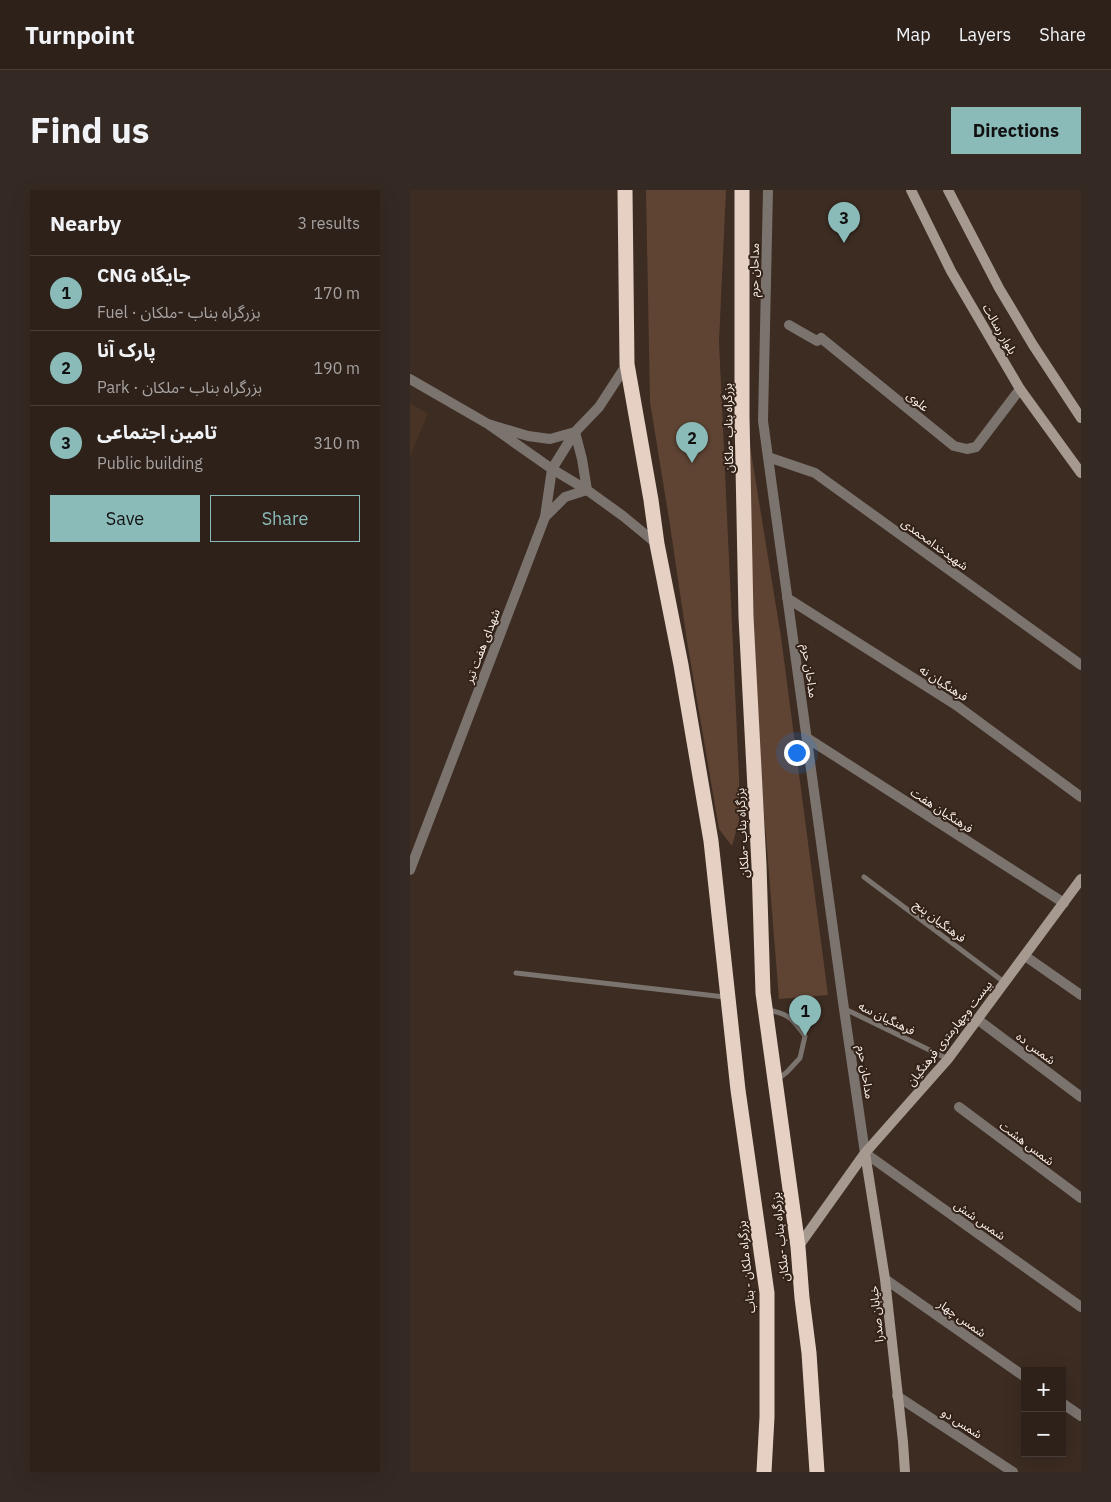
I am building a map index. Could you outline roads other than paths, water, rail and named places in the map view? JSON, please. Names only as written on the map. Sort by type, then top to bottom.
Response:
[{"type":"highway","points":[[625,190],[627,364],[657,544],[681,665],[711,841],[728,998]]},
{"type":"highway","name":"بزرگراه بناب -ملکان","points":[[742,190],[742,416],[746,617],[759,865],[763,993],[798,1247],[809,1353],[817,1472]]},
{"type":"highway","name":"بزرگراه ملکان - بناب","points":[[728,998],[738,1090],[766,1293],[767,1417],[764,1472]]},
{"type":"street","name":"مداحان حرم","points":[[768,190],[763,421],[844,1009],[866,1154]]},
{"type":"street","name":"بلوار رسالت","points":[[911,190],[951,271],[1020,389],[1081,473]]},
{"type":"street","name":"بلوار رسالت","points":[[948,190],[999,288],[1033,345],[1081,418]]},
{"type":"street","name":"علوی","points":[[788,326],[817,342],[821,338],[954,446],[967,449],[976,447],[1020,389]]},
{"type":"street","name":"شهدای هفت تیر","points":[[410,870],[545,517],[552,469],[574,432],[598,407],[627,364]]},
{"type":"street","points":[[410,379],[488,424],[552,469],[588,490],[624,516],[657,544]]},
{"type":"street","points":[[488,424],[528,436],[550,439],[574,432],[588,490]]},
{"type":"street","name":"شهیدخدامحمدی","points":[[768,457],[815,473],[1081,665]]},
{"type":"street","points":[[545,517],[565,497],[588,490]]},
{"type":"street","name":"فرهنگیان نه","points":[[787,598],[956,705],[1081,797]]},
{"type":"street","name":"فرهنگیان هفت","points":[[806,738],[1064,903]]},
{"type":"street","name":"بیست وچهارمتری فرهنگیان","points":[[798,1247],[866,1154],[948,1059],[1081,879]]},
{"type":"street","points":[[1024,956],[1081,996]]},
{"type":"street","name":"شمس ده","points":[[977,1019],[1081,1097]]},
{"type":"street","name":"شمس هشت","points":[[959,1107],[1081,1198]]},
{"type":"street","name":"خیابان صدرا","points":[[866,1154],[884,1279],[905,1472]]},
{"type":"street","name":"شمس شش","points":[[866,1154],[1081,1306]]},
{"type":"street","name":"شمس چهار","points":[[884,1279],[1021,1374]]},
{"type":"street","name":"شمس دو","points":[[897,1396],[1013,1472]]},
{"type":"street","points":[[1066,1406],[1081,1416]]},
{"type":"lane","name":"فرهنگیان پنج","points":[[864,876],[1004,982]]},
{"type":"lane","points":[[516,972],[728,998]]},
{"type":"lane","name":"فرهنگیان سه","points":[[844,1009],[948,1059]]},
{"type":"lane","points":[[765,1010],[781,1012],[795,1022],[805,1036],[800,1058],[776,1081]]},
{"type":"place","name":"تامین اجتماعی","points":[[844,243]]},
{"type":"place","name":"پارک آنا","points":[[692,463]]},
{"type":"place","name":"CNG جایگاه","points":[[805,1036]]}]
